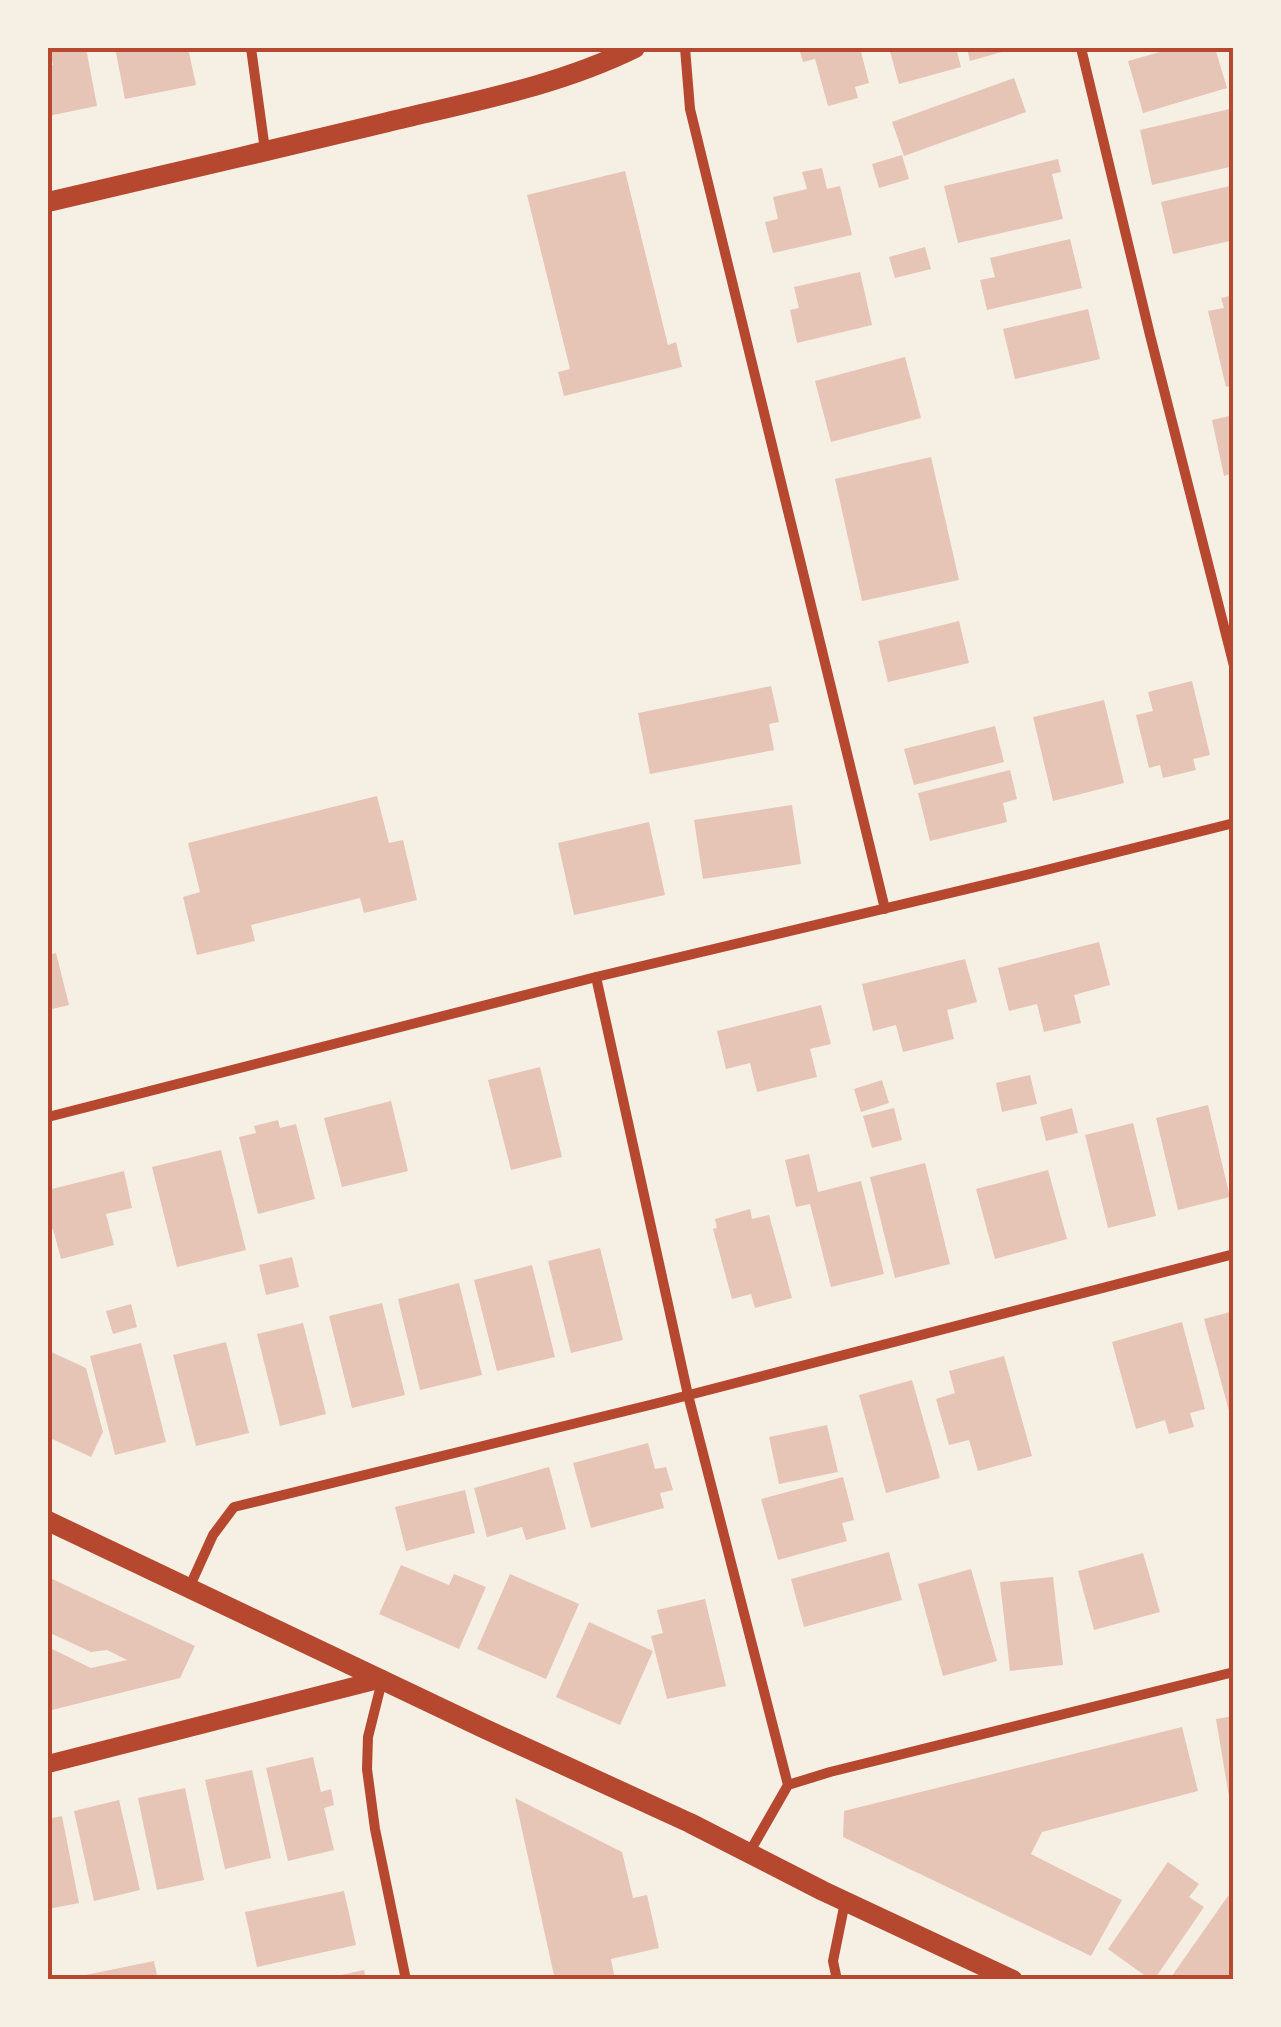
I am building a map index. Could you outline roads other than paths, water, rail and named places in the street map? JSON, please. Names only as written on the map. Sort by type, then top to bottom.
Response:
[{"type":"main road","points":[[48,202],[463,104],[546,82],[635,48]]},
{"type":"main road","points":[[48,1521],[690,1823],[1013,1980]]},
{"type":"street","points":[[251,48],[266,151]]},
{"type":"street","points":[[684,48],[690,109],[885,908]]},
{"type":"street","points":[[1082,48],[1234,666]]},
{"type":"street","points":[[48,1117],[596,977],[1234,823]]},
{"type":"street","points":[[596,977],[688,1395],[788,1785]]},
{"type":"street","points":[[189,1589],[213,1535],[234,1507],[1234,1254]]},
{"type":"street","points":[[749,1853],[788,1785],[1234,1672]]},
{"type":"street","points":[[48,1764],[382,1680],[368,1737],[367,1769],[375,1829],[406,1980]]},
{"type":"street","points":[[836,1980],[833,1961],[846,1901]]}]
